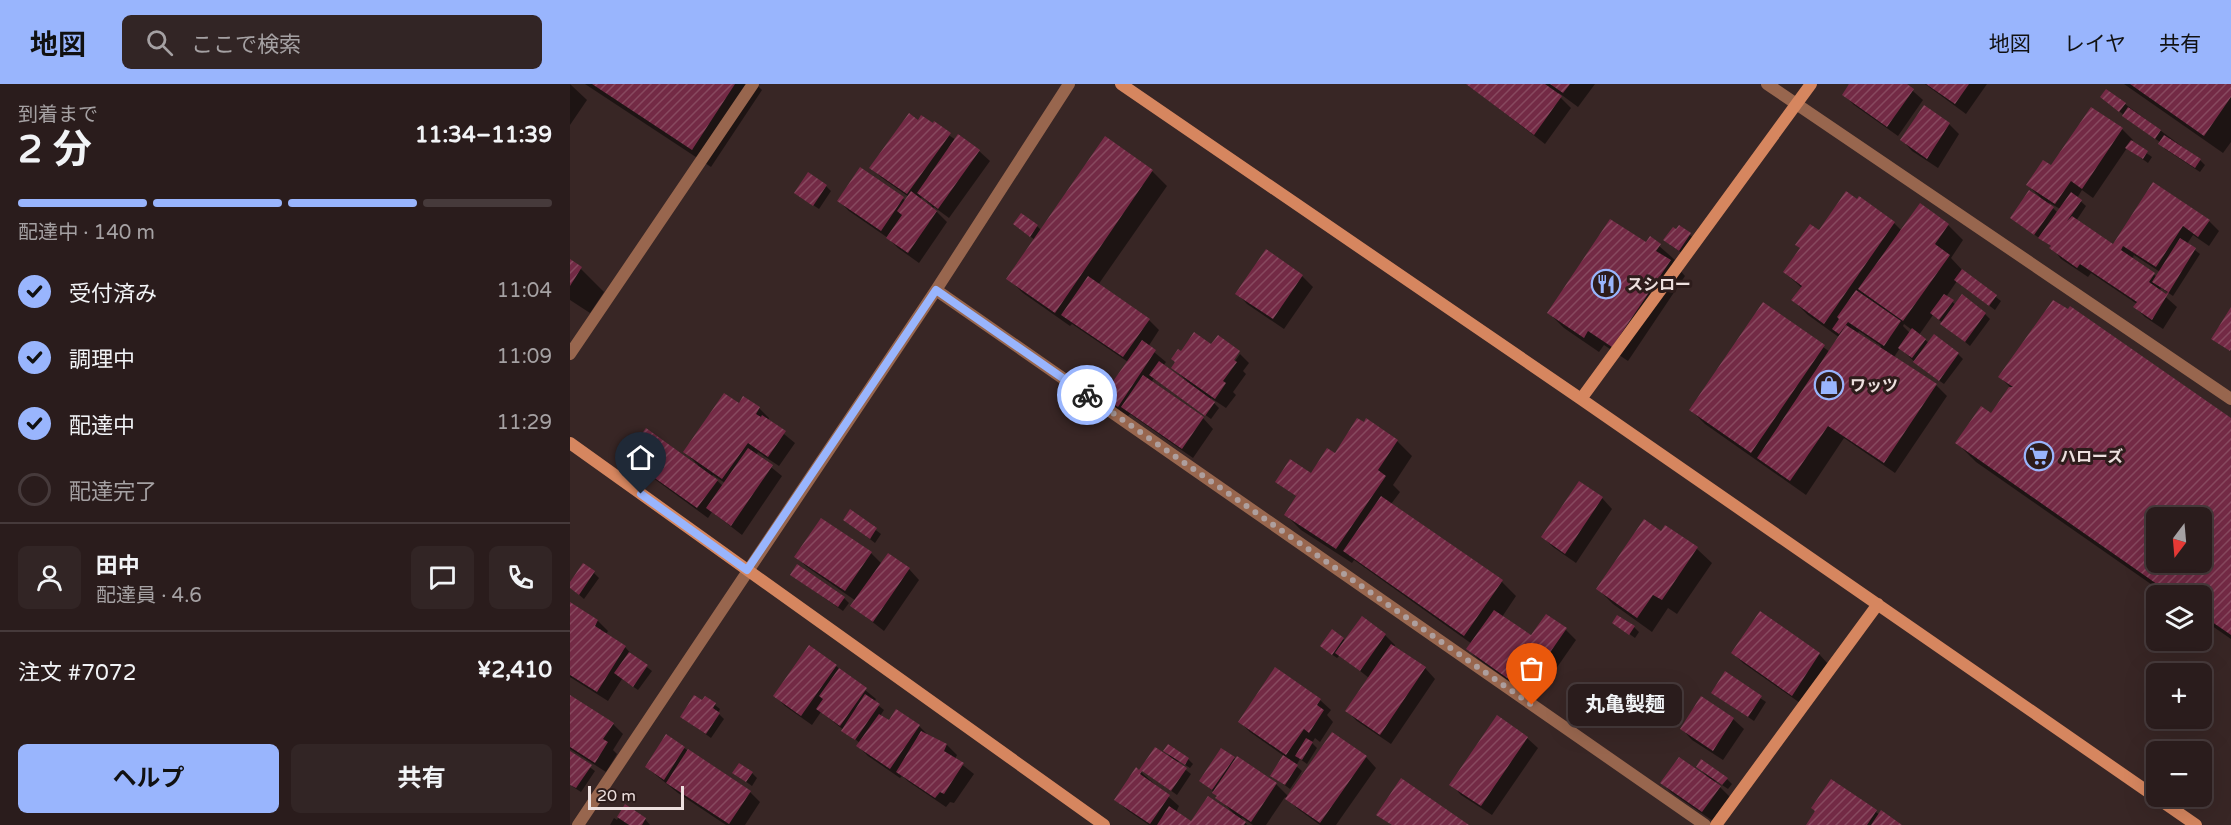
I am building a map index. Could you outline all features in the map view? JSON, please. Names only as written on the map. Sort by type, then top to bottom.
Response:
[{"type":"street","points":[[570,354],[753,84]]},
{"type":"street","points":[[578,825],[936,290],[1069,84]]},
{"type":"street","points":[[1121,84],[2196,825]]},
{"type":"street","points":[[1767,84],[2231,399]]},
{"type":"street","points":[[1581,399],[1811,84]]},
{"type":"street","points":[[936,290],[1705,825]]},
{"type":"street","points":[[570,443],[1104,825]]},
{"type":"street","points":[[1716,825],[1878,604]]},
{"type":"building","points":[[592,84],[735,84],[692,150]]},
{"type":"building","points":[[1466,84],[1545,84],[1562,96],[1534,135]]},
{"type":"building","points":[[1550,84],[1570,84],[1563,93]]},
{"type":"building","points":[[1849,84],[1907,84],[1914,89],[1887,127],[1842,95]]},
{"type":"building","points":[[1926,84],[1969,84],[1955,104]]},
{"type":"building","points":[[2130,84],[2231,84],[2231,97],[2204,136]]},
{"type":"building","points":[[2106,89],[2126,103],[2119,112],[2100,97]]},
{"type":"building","points":[[1924,105],[1950,123],[1927,159],[1900,140]]},
{"type":"building","points":[[2091,107],[2123,128],[2082,189],[2071,181],[2055,204],[2026,185],[2043,160],[2051,165]]},
{"type":"building","points":[[2128,107],[2161,130],[2155,139],[2122,116]]},
{"type":"building","points":[[909,113],[918,120],[921,115],[933,123],[934,121],[951,133],[907,194],[869,168]]},
{"type":"building","points":[[958,134],[980,150],[938,209],[917,193]]},
{"type":"building","points":[[2164,135],[2201,159],[2195,168],[2158,144]]},
{"type":"building","points":[[1105,136],[1153,170],[1055,313],[1006,279]]},
{"type":"building","points":[[2131,140],[2148,151],[2143,159],[2125,148]]},
{"type":"building","points":[[860,167],[904,197],[881,231],[837,201]]},
{"type":"building","points":[[808,172],[827,185],[813,206],[794,193]]},
{"type":"building","points":[[2153,182],[2210,220],[2198,237],[2183,226],[2156,267],[2123,246],[2121,250],[2155,273],[2149,282],[2166,294],[2168,292],[2152,282],[2180,238],[2196,248],[2152,320],[2133,307],[2137,302],[2080,264],[2077,268],[2038,238],[2071,192],[2082,200],[2067,221],[2072,216],[2113,244]]},
{"type":"building","points":[[2029,190],[2054,207],[2034,235],[2010,218]]},
{"type":"building","points":[[911,191],[937,211],[908,253],[886,238],[902,215],[897,211]]},
{"type":"building","points":[[1846,191],[1857,199],[1859,196],[1895,222],[1824,324],[1791,300],[1802,286],[1783,272],[1800,248],[1795,245],[1810,224],[1819,230]]},
{"type":"building","points":[[1920,203],[1949,224],[1935,244],[1950,255],[1903,321],[1858,289]]},
{"type":"building","points":[[1021,213],[1038,225],[1030,237],[1013,224]]},
{"type":"building","points":[[1610,219],[1646,242],[1650,236],[1661,244],[1656,251],[1671,260],[1612,347],[1588,331],[1584,338],[1547,313]]},
{"type":"building","points":[[1679,225],[1691,233],[1679,251],[1663,240],[1673,227],[1676,229]]},
{"type":"building","points":[[1266,249],[1303,275],[1273,319],[1235,294]]},
{"type":"building","points":[[570,259],[582,267],[570,286]]},
{"type":"building","points":[[1962,269],[1997,295],[1989,306],[1954,280]]},
{"type":"building","points":[[1088,276],[1150,319],[1123,357],[1061,315]]},
{"type":"building","points":[[1856,290],[1901,321],[1884,346],[1848,322],[1839,334],[1832,329],[1839,319],[1837,317]]},
{"type":"building","points":[[1944,294],[1954,300],[1939,320],[1930,313]]},
{"type":"building","points":[[1962,294],[1986,313],[1965,342],[1940,324]]},
{"type":"building","points":[[2053,300],[2068,309],[2070,306],[2231,418],[2231,635],[2212,622],[2212,585],[2158,585],[1955,443],[1981,406],[1991,413],[2009,387],[2013,387],[1998,377]]},
{"type":"building","points":[[1763,302],[1825,345],[1751,453],[1689,410]]},
{"type":"building","points":[[2231,307],[2231,349],[2230,351],[2211,339]]},
{"type":"building","points":[[1846,325],[1937,384],[1884,463],[1828,426],[1790,481],[1757,458]]},
{"type":"building","points":[[1912,328],[1926,339],[1912,358],[1898,348]]},
{"type":"building","points":[[1194,332],[1211,344],[1218,335],[1240,351],[1234,360],[1237,362],[1223,381],[1226,383],[1215,399],[1171,368],[1175,362],[1171,359],[1178,349],[1181,351]]},
{"type":"building","points":[[1934,334],[1959,353],[1939,381],[1913,362]]},
{"type":"building","points":[[1142,340],[1156,350],[1118,407],[1102,397]]},
{"type":"building","points":[[1159,361],[1215,402],[1205,416],[1149,375]]},
{"type":"building","points":[[1143,375],[1204,417],[1182,449],[1121,407]]},
{"type":"building","points":[[724,393],[739,403],[743,396],[760,407],[756,414],[761,417],[762,415],[786,431],[768,457],[748,443],[722,479],[683,452]]},
{"type":"building","points":[[1357,418],[1364,422],[1366,418],[1398,440],[1378,470],[1386,476],[1336,549],[1284,515],[1327,448],[1335,453]]},
{"type":"building","points":[[646,428],[718,480],[697,508],[625,457]]},
{"type":"building","points":[[748,448],[773,465],[731,526],[706,508]]},
{"type":"building","points":[[1290,459],[1311,473],[1296,496],[1275,482]]},
{"type":"building","points":[[1579,481],[1603,497],[1565,554],[1541,537]]},
{"type":"building","points":[[1381,496],[1503,580],[1464,636],[1343,551]]},
{"type":"building","points":[[850,509],[877,528],[870,539],[843,520]]},
{"type":"building","points":[[821,518],[872,552],[845,591],[794,557]]},
{"type":"building","points":[[1644,519],[1661,531],[1665,525],[1698,547],[1662,600],[1653,595],[1637,618],[1596,589]]},
{"type":"building","points":[[888,553],[910,568],[873,622],[850,606]]},
{"type":"building","points":[[583,563],[595,571],[579,595],[570,588],[570,582]]},
{"type":"building","points":[[797,564],[845,597],[838,607],[790,575]]},
{"type":"building","points":[[570,602],[598,620],[595,626],[626,646],[597,692],[570,675]]},
{"type":"building","points":[[1494,610],[1531,635],[1546,614],[1567,628],[1524,690],[1466,649]]},
{"type":"building","points":[[1760,611],[1820,653],[1792,696],[1731,653]]},
{"type":"building","points":[[1617,615],[1635,626],[1629,635],[1612,623]]},
{"type":"building","points":[[1362,616],[1386,634],[1360,671],[1335,653]]},
{"type":"building","points":[[1332,629],[1344,638],[1332,655],[1320,646]]},
{"type":"building","points":[[1391,644],[1426,667],[1380,735],[1345,711]]},
{"type":"building","points":[[809,645],[837,665],[801,716],[773,696]]},
{"type":"building","points":[[629,652],[648,665],[633,687],[614,673]]},
{"type":"building","points":[[1275,667],[1321,699],[1317,705],[1324,710],[1309,733],[1304,729],[1286,755],[1238,722]]},
{"type":"building","points":[[839,668],[867,688],[840,726],[816,709],[823,699],[819,696]]},
{"type":"building","points":[[1725,671],[1762,696],[1748,717],[1711,693]]},
{"type":"building","points":[[865,694],[880,704],[855,740],[841,731]]},
{"type":"building","points":[[570,695],[614,723],[603,739],[608,742],[595,763],[570,747]]},
{"type":"building","points":[[694,695],[702,700],[705,696],[716,703],[713,708],[720,713],[706,734],[680,717]]},
{"type":"building","points":[[1701,696],[1734,718],[1713,751],[1680,729]]},
{"type":"building","points":[[896,709],[920,725],[890,769],[856,746],[879,714],[889,720]]},
{"type":"building","points":[[1497,715],[1528,737],[1481,806],[1449,785]]},
{"type":"building","points":[[921,731],[947,744],[944,751],[964,763],[944,794],[940,792],[935,798],[896,772]]},
{"type":"building","points":[[1332,732],[1367,756],[1320,823],[1285,799]]},
{"type":"building","points":[[666,734],[685,747],[664,780],[645,767]]},
{"type":"building","points":[[1306,738],[1313,742],[1302,760],[1295,756]]},
{"type":"building","points":[[1168,744],[1189,758],[1185,765],[1163,751]]},
{"type":"building","points":[[1155,747],[1187,768],[1171,791],[1142,771],[1140,774],[1170,795],[1150,824],[1114,800],[1136,767],[1139,770]]},
{"type":"building","points":[[1221,748],[1235,757],[1212,790],[1199,781]]},
{"type":"building","points":[[688,749],[751,791],[729,824],[666,783]]},
{"type":"building","points":[[570,751],[592,765],[576,788],[570,785]]},
{"type":"building","points":[[1283,755],[1298,765],[1285,785],[1270,776]]},
{"type":"building","points":[[1237,756],[1277,783],[1251,822],[1215,798],[1217,796],[1212,793]]},
{"type":"building","points":[[1679,757],[1721,786],[1702,812],[1660,783]]},
{"type":"building","points":[[1701,759],[1728,778],[1722,785],[1696,767]]},
{"type":"building","points":[[739,763],[753,772],[746,782],[732,773]]},
{"type":"building","points":[[1401,778],[1469,825],[1392,825],[1376,815]]},
{"type":"building","points":[[1831,779],[1877,810],[1867,825],[1806,825],[1815,811],[1811,808]]},
{"type":"building","points":[[1208,796],[1246,822],[1244,825],[1157,825],[1169,806],[1191,821]]},
{"type":"building","points":[[625,804],[646,818],[642,825],[629,825],[617,817]]},
{"type":"building","points":[[1881,810],[1902,825],[1871,825]]},
{"type":"way so far","points":[[1087,395],[1532,705]]},
{"type":"place","name":"スシロー","points":[[1606,284]]},
{"type":"place","name":"ワッツ","points":[[1829,385]]},
{"type":"place","name":"ハローズ","points":[[2039,456]]},
{"type":"place","name":"丸亀製麺","points":[[1532,705]]},
{"type":"route","points":[[641,494],[747,570],[936,290],[1087,395]]}]
